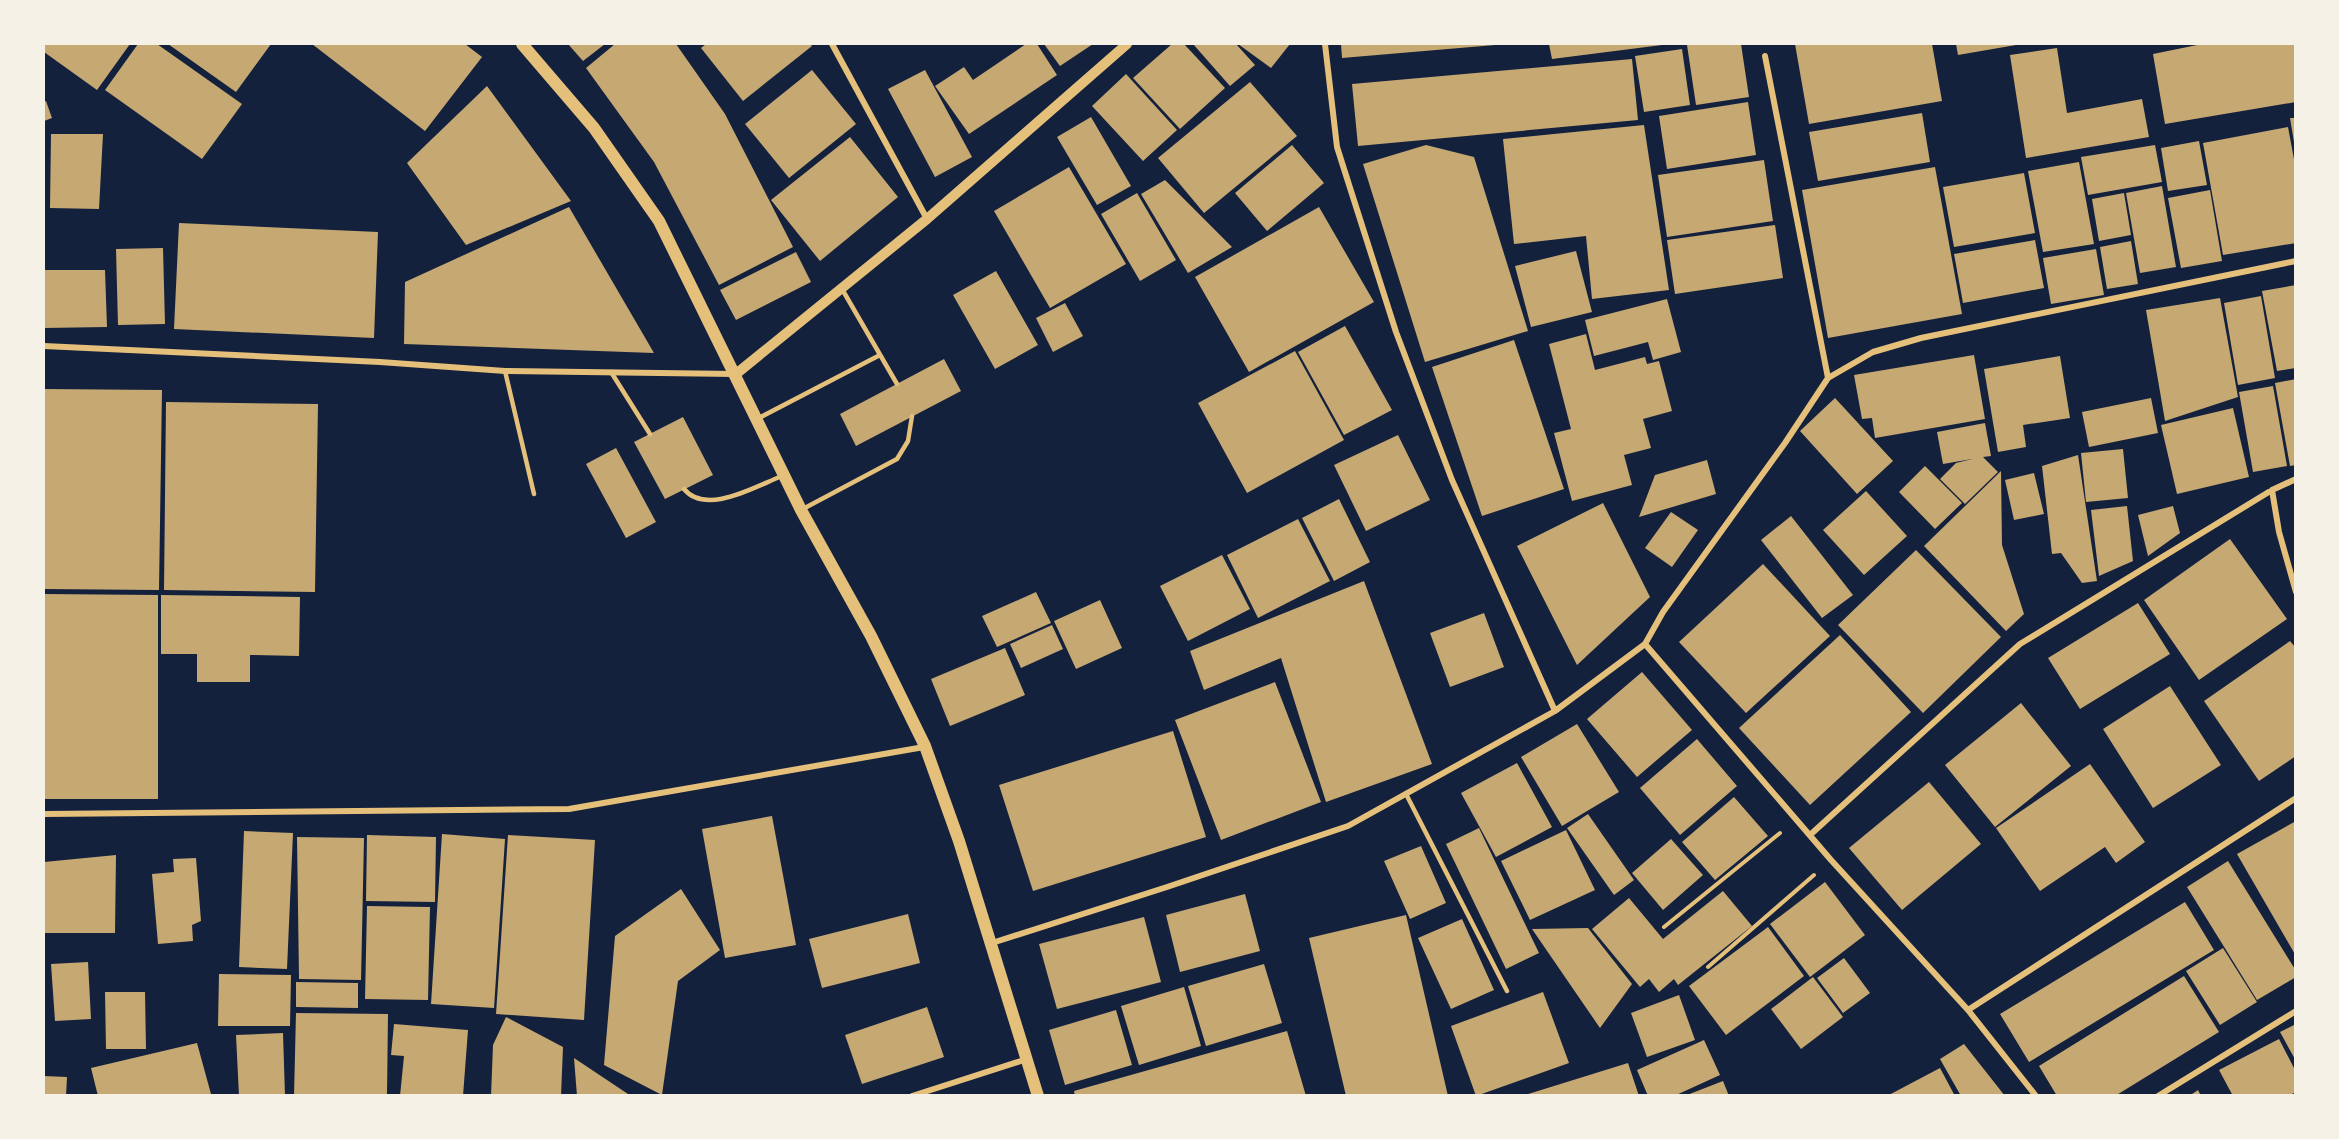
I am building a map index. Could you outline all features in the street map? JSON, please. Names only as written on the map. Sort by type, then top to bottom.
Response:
[{"type":"main road","points":[[522,44],[594,128],[659,221],[801,510],[871,636],[925,746],[959,841],[1038,1095]]},
{"type":"street","points":[[832,44],[927,219]]},
{"type":"street","points":[[44,346],[505,370],[736,374],[927,219],[1127,44]]},
{"type":"street","points":[[1325,44],[1337,147],[1395,332],[1452,480],[1555,711]]},
{"type":"street","points":[[1765,56],[1828,378]]},
{"type":"street","points":[[992,943],[1348,826],[1555,711],[1645,644],[1663,612],[1785,443],[1828,378],[1873,352],[1921,338],[2295,261]]},
{"type":"street","points":[[1810,835],[2020,644],[2272,490],[2295,479]]},
{"type":"street","points":[[2272,490],[2278,532],[2295,592]]},
{"type":"street","points":[[1645,644],[1796,820],[1968,1010],[2036,1095]]},
{"type":"street","points":[[44,814],[569,809],[925,746]]},
{"type":"street","points":[[1968,1010],[2295,798]]},
{"type":"street","points":[[2158,1095],[2295,1011]]},
{"type":"street","points":[[912,1095],[1027,1059]]},
{"type":"lane","points":[[842,289],[897,384]]},
{"type":"lane","points":[[757,419],[880,355]]},
{"type":"lane","points":[[505,370],[534,494]]},
{"type":"lane","points":[[612,372],[650,434]]},
{"type":"lane","points":[[801,510],[897,459],[908,441],[912,416]]},
{"type":"lane","points":[[684,489],[688,494],[705,500],[719,501],[785,475]]},
{"type":"lane","points":[[1406,794],[1507,991]]},
{"type":"path","points":[[1664,927],[1796,820]]},
{"type":"path","points":[[1708,967],[1832,860]]},
{"type":"building","points":[[44,44],[130,44],[97,90],[44,52]]},
{"type":"building","points":[[138,44],[157,44],[242,104],[202,159],[105,90]]},
{"type":"building","points":[[168,44],[271,44],[236,92]]},
{"type":"building","points":[[312,44],[465,44],[482,57],[425,131]]},
{"type":"building","points":[[568,44],[605,44],[583,61]]},
{"type":"building","points":[[615,44],[676,44],[725,114],[793,247],[719,285],[654,162],[586,68]]},
{"type":"building","points":[[706,44],[810,44],[812,46],[743,101],[701,48]]},
{"type":"building","points":[[1026,44],[1037,44],[1057,75],[969,134],[935,86],[964,67],[973,80]]},
{"type":"building","points":[[1044,44],[1093,44],[1060,66]]},
{"type":"building","points":[[1172,44],[1184,44],[1225,88],[1180,129],[1133,78]]},
{"type":"building","points":[[1193,44],[1236,44],[1255,65],[1230,86]]},
{"type":"building","points":[[1238,44],[1290,44],[1271,68]]},
{"type":"building","points":[[1341,44],[1495,44],[1495,45],[1342,58]]},
{"type":"building","points":[[1549,44],[1662,44],[1662,45],[1552,59]]},
{"type":"building","points":[[1741,44],[1749,97],[1696,105],[1687,45]]},
{"type":"building","points":[[1795,44],[1932,44],[1942,101],[1809,124]]},
{"type":"building","points":[[1956,44],[2016,44],[2016,45],[1958,55]]},
{"type":"building","points":[[2202,44],[2296,44],[2296,102],[2165,124],[2153,54]]},
{"type":"building","points":[[2057,48],[2067,113],[2142,99],[2149,137],[2026,158],[2010,55]]},
{"type":"building","points":[[1682,49],[1690,105],[1644,112],[1635,56]]},
{"type":"building","points":[[1632,59],[1638,120],[1358,146],[1352,84]]},
{"type":"building","points":[[812,70],[856,124],[789,178],[745,124]]},
{"type":"building","points":[[925,70],[972,157],[935,177],[888,89]]},
{"type":"building","points":[[1126,74],[1177,130],[1143,161],[1092,106]]},
{"type":"building","points":[[1250,82],[1297,136],[1204,213],[1158,158]]},
{"type":"building","points":[[487,86],[571,201],[466,245],[407,163]]},
{"type":"building","points":[[46,101],[52,118],[44,121],[44,102]]},
{"type":"building","points":[[1748,102],[1756,155],[1667,169],[1659,116]]},
{"type":"building","points":[[1922,113],[1930,162],[1818,181],[1809,132]]},
{"type":"building","points":[[1091,117],[1131,186],[1097,205],[1057,137]]},
{"type":"building","points":[[2290,118],[2296,118],[2296,142],[2294,142]]},
{"type":"building","points":[[1644,125],[1669,290],[1592,299],[1586,236],[1514,244],[1503,139]]},
{"type":"building","points":[[2288,127],[2296,170],[2296,243],[2223,255],[2203,143]]},
{"type":"building","points":[[51,134],[103,134],[99,209],[50,208]]},
{"type":"building","points":[[850,137],[898,197],[820,261],[771,200]]},
{"type":"building","points":[[2199,141],[2207,185],[2168,191],[2161,148]]},
{"type":"building","points":[[1292,145],[1324,183],[1267,231],[1235,193]]},
{"type":"building","points":[[1426,145],[1474,157],[1528,331],[1425,362],[1363,164]]},
{"type":"building","points":[[2155,145],[2162,182],[2088,195],[2081,157]]},
{"type":"building","points":[[1764,160],[1773,221],[1667,237],[1658,175]]},
{"type":"building","points":[[2079,162],[2094,244],[2043,252],[2028,171]]},
{"type":"building","points":[[1069,167],[1126,264],[1050,308],[994,211]]},
{"type":"building","points":[[1935,167],[1962,314],[1828,338],[1802,190]]},
{"type":"building","points":[[2024,173],[2035,233],[1954,247],[1943,187]]},
{"type":"building","points":[[1165,180],[1232,247],[1188,273],[1141,194]]},
{"type":"building","points":[[2162,186],[2176,267],[2140,273],[2126,193]]},
{"type":"building","points":[[2210,190],[2222,261],[2181,268],[2168,198]]},
{"type":"building","points":[[1137,193],[1176,260],[1140,281],[1101,214]]},
{"type":"building","points":[[2124,193],[2131,235],[2099,241],[2092,199]]},
{"type":"building","points":[[569,207],[654,353],[404,344],[405,282]]},
{"type":"building","points":[[1319,207],[1374,302],[1249,372],[1195,277]]},
{"type":"building","points":[[179,223],[378,232],[374,338],[174,329]]},
{"type":"building","points":[[1775,225],[1783,278],[1675,294],[1667,240]]},
{"type":"building","points":[[2035,240],[2044,288],[1963,303],[1954,254]]},
{"type":"building","points":[[2131,241],[2138,284],[2107,289],[2100,247]]},
{"type":"building","points":[[163,248],[165,324],[118,325],[116,249]]},
{"type":"building","points":[[2096,249],[2104,295],[2051,304],[2043,258]]},
{"type":"building","points":[[1576,251],[1592,312],[1531,327],[1515,266]]},
{"type":"building","points":[[796,252],[811,282],[736,320],[720,290]]},
{"type":"building","points":[[44,270],[105,270],[107,327],[44,328]]},
{"type":"building","points":[[996,271],[1038,345],[995,369],[953,295]]},
{"type":"building","points":[[2296,285],[2296,368],[2277,371],[2262,291]]},
{"type":"building","points":[[2261,296],[2275,378],[2238,385],[2224,303]]},
{"type":"building","points":[[2220,298],[2238,397],[2165,421],[2146,310]]},
{"type":"building","points":[[1667,299],[1681,352],[1653,360],[1648,342],[1594,356],[1585,320]]},
{"type":"building","points":[[1065,303],[1083,336],[1053,352],[1036,318]]},
{"type":"building","points":[[1345,326],[1392,410],[1344,435],[1298,352]]},
{"type":"building","points":[[1586,334],[1595,370],[1645,357],[1647,364],[1659,361],[1672,411],[1643,419],[1651,448],[1624,455],[1632,485],[1572,501],[1554,433],[1571,429],[1549,344]]},
{"type":"building","points":[[1514,340],[1564,489],[1482,516],[1432,367]]},
{"type":"building","points":[[1295,351],[1344,440],[1247,493],[1198,403]]},
{"type":"building","points":[[1974,355],[1985,419],[1875,438],[1872,418],[1862,419],[1854,375]]},
{"type":"building","points":[[2060,356],[2070,418],[2023,425],[2026,447],[1998,452],[1984,369]]},
{"type":"building","points":[[944,359],[961,391],[856,446],[840,414]]},
{"type":"building","points":[[2296,379],[2296,465],[2290,466],[2275,383]]},
{"type":"building","points":[[2273,386],[2287,466],[2253,472],[2239,392]]},
{"type":"building","points":[[44,389],[162,390],[159,590],[44,589]]},
{"type":"building","points":[[1835,398],[1893,461],[1857,494],[1800,431]]},
{"type":"building","points":[[2151,398],[2158,433],[2089,447],[2082,412]]},
{"type":"building","points":[[166,402],[318,404],[315,592],[164,590]]},
{"type":"building","points":[[2233,408],[2249,477],[2177,494],[2161,425]]},
{"type":"building","points":[[683,417],[713,475],[665,499],[634,442]]},
{"type":"building","points":[[1985,423],[1991,456],[1983,457],[1998,472],[1965,504],[1940,479],[1956,463],[1972,459],[1943,464],[1937,432]]},
{"type":"building","points":[[1398,435],[1430,500],[1366,531],[1334,465]]},
{"type":"building","points":[[616,448],[656,522],[626,538],[586,464]]},
{"type":"building","points":[[2123,449],[2128,498],[2086,502],[2081,453]]},
{"type":"building","points":[[2078,455],[2097,581],[2082,583],[2061,553],[2052,554],[2042,466]]},
{"type":"building","points":[[1707,460],[1716,494],[1639,517],[1655,475]]},
{"type":"building","points":[[1925,466],[1962,503],[1935,529],[1899,492]]},
{"type":"building","points":[[2001,471],[2002,545],[2024,614],[2006,631],[1924,546]]},
{"type":"building","points":[[2034,473],[2044,514],[2014,520],[2005,480]]},
{"type":"building","points":[[1866,491],[1907,536],[1864,575],[1823,530]]},
{"type":"building","points":[[1339,499],[1370,562],[1334,581],[1302,518]]},
{"type":"building","points":[[1603,503],[1650,597],[1577,665],[1517,546]]},
{"type":"building","points":[[2127,506],[2133,561],[2099,576],[2091,510]]},
{"type":"building","points":[[2173,506],[2180,533],[2148,556],[2138,515]]},
{"type":"building","points":[[1671,512],[1698,530],[1672,567],[1645,548]]},
{"type":"building","points":[[1791,516],[1853,595],[1822,618],[1761,540]]},
{"type":"building","points":[[1298,519],[1330,581],[1258,618],[1227,555]]},
{"type":"building","points":[[2230,539],[2287,619],[2199,680],[2144,600]]},
{"type":"building","points":[[1916,550],[2001,637],[1923,713],[1838,625]]},
{"type":"building","points":[[1222,555],[1250,609],[1188,641],[1160,586]]},
{"type":"building","points":[[1763,564],[1830,636],[1746,713],[1679,642]]},
{"type":"building","points":[[1364,581],[1432,764],[1326,802],[1281,658],[1204,690],[1190,651]]},
{"type":"building","points":[[1036,592],[1051,623],[997,647],[982,616]]},
{"type":"building","points":[[44,594],[158,595],[158,799],[44,799]]},
{"type":"building","points":[[161,595],[300,597],[299,656],[250,655],[250,682],[197,682],[197,654],[161,654]]},
{"type":"building","points":[[1100,600],[1122,648],[1076,669],[1054,621]]},
{"type":"building","points":[[2138,603],[2170,654],[2080,709],[2048,658]]},
{"type":"building","points":[[1484,613],[1504,667],[1450,687],[1430,633]]},
{"type":"building","points":[[1052,625],[1063,649],[1021,668],[1010,644]]},
{"type":"building","points":[[1840,635],[1911,712],[1810,805],[1739,728]]},
{"type":"building","points":[[2290,641],[2296,648],[2296,756],[2259,781],[2204,701]]},
{"type":"building","points":[[1005,648],[1025,695],[950,726],[931,679]]},
{"type":"building","points":[[1642,672],[1692,730],[1637,777],[1587,719]]},
{"type":"building","points":[[1275,682],[1321,802],[1221,840],[1175,720]]},
{"type":"building","points":[[2170,686],[2221,765],[2153,808],[2103,729]]},
{"type":"building","points":[[2021,703],[2071,766],[1995,827],[1945,765]]},
{"type":"building","points":[[1577,724],[1619,792],[1562,826],[1521,757]]},
{"type":"building","points":[[1173,731],[1206,837],[1033,891],[999,785]]},
{"type":"building","points":[[1697,739],[1737,786],[1680,835],[1640,788]]},
{"type":"building","points":[[1517,763],[1552,827],[1496,857],[1461,793]]},
{"type":"building","points":[[2090,764],[2145,842],[2116,863],[2105,847],[2040,891],[1996,828]]},
{"type":"building","points":[[1929,782],[1981,844],[1902,910],[1849,848]]},
{"type":"building","points":[[1734,797],[1768,836],[1715,880],[1682,842]]},
{"type":"building","points":[[1588,814],[1634,880],[1614,895],[1567,828]]},
{"type":"building","points":[[772,816],[796,945],[725,958],[702,829]]},
{"type":"building","points":[[2296,821],[2296,956],[2237,854]]},
{"type":"building","points":[[1479,828],[1539,953],[1506,969],[1446,844]]},
{"type":"building","points":[[1566,830],[1595,890],[1530,920],[1501,861]]},
{"type":"building","points":[[244,831],[293,833],[287,969],[239,967]]},
{"type":"building","points":[[442,834],[505,839],[494,1008],[431,1004]]},
{"type":"building","points":[[367,835],[436,837],[435,902],[366,901]]},
{"type":"building","points":[[508,835],[595,840],[584,1020],[496,1014]]},
{"type":"building","points":[[297,837],[364,838],[361,980],[299,979]]},
{"type":"building","points":[[1671,839],[1703,875],[1663,910],[1632,873]]},
{"type":"building","points":[[1421,846],[1446,903],[1410,919],[1384,861]]},
{"type":"building","points":[[116,855],[115,933],[44,933],[44,862]]},
{"type":"building","points":[[196,858],[201,921],[192,925],[193,941],[158,944],[152,874],[174,872],[173,859]]},
{"type":"building","points":[[2228,861],[2296,971],[2296,977],[2257,1000],[2187,887]]},
{"type":"building","points":[[1825,882],[1865,935],[1810,977],[1770,924]]},
{"type":"building","points":[[681,889],[720,950],[678,981],[662,1095],[604,1065],[615,936]]},
{"type":"building","points":[[1723,891],[1752,926],[1678,985],[1674,979],[1659,992],[1649,979],[1640,987],[1592,929],[1629,898],[1663,939]]},
{"type":"building","points":[[1245,894],[1260,951],[1180,972],[1166,915]]},
{"type":"building","points":[[2185,902],[2214,950],[2029,1062],[2000,1014]]},
{"type":"building","points":[[367,906],[430,907],[428,1000],[365,999]]},
{"type":"building","points":[[908,914],[920,963],[822,988],[809,939]]},
{"type":"building","points":[[1406,915],[1448,1096],[1346,1096],[1309,938]]},
{"type":"building","points":[[1144,917],[1161,982],[1057,1009],[1039,944]]},
{"type":"building","points":[[1462,919],[1494,990],[1451,1009],[1418,938]]},
{"type":"building","points":[[1768,927],[1804,976],[1726,1035],[1689,986]]},
{"type":"building","points":[[1588,928],[1632,984],[1600,1028],[1532,929]]},
{"type":"building","points":[[2223,948],[2257,1002],[2220,1025],[2186,971]]},
{"type":"building","points":[[1844,958],[1870,993],[1843,1013],[1817,978]]},
{"type":"building","points":[[88,962],[91,1019],[55,1021],[51,964]]},
{"type":"building","points":[[1264,964],[1282,1023],[1206,1046],[1188,986]]},
{"type":"building","points":[[219,974],[291,975],[290,1026],[218,1026]]},
{"type":"building","points":[[2184,976],[2219,1032],[2115,1096],[2057,1096],[2039,1066]]},
{"type":"building","points":[[1813,977],[1843,1017],[1801,1049],[1771,1009]]},
{"type":"building","points":[[296,982],[358,983],[358,1008],[296,1007]]},
{"type":"building","points":[[1184,987],[1201,1046],[1139,1065],[1121,1006]]},
{"type":"building","points":[[105,992],[145,992],[146,1049],[106,1049]]},
{"type":"building","points":[[1543,992],[1569,1063],[1476,1096],[1451,1026]]},
{"type":"building","points":[[1679,995],[1695,1040],[1647,1057],[1631,1013]]},
{"type":"building","points":[[927,1007],[944,1057],[862,1084],[845,1035]]},
{"type":"building","points":[[1116,1010],[1132,1065],[1065,1085],[1049,1030]]},
{"type":"building","points":[[296,1013],[388,1014],[387,1096],[294,1096]]},
{"type":"building","points":[[506,1017],[563,1047],[561,1096],[491,1096],[493,1045]]},
{"type":"building","points":[[394,1024],[468,1030],[463,1096],[400,1096],[404,1056],[391,1055]]},
{"type":"building","points":[[2296,1024],[2296,1061],[2280,1032]]},
{"type":"building","points":[[1287,1031],[1306,1096],[1075,1096],[1074,1091]]},
{"type":"building","points":[[283,1033],[285,1096],[239,1096],[236,1035]]},
{"type":"building","points":[[2279,1039],[2296,1072],[2296,1092],[2288,1096],[2233,1096],[2219,1070]]},
{"type":"building","points":[[1704,1040],[1720,1075],[1674,1096],[1648,1096],[1637,1070]]},
{"type":"building","points":[[197,1043],[211,1094],[98,1096],[91,1068]]},
{"type":"building","points":[[1964,1044],[2005,1096],[1961,1096],[1940,1059]]},
{"type":"building","points":[[574,1058],[631,1096],[577,1096]]},
{"type":"building","points":[[1628,1063],[1639,1096],[1525,1096],[1525,1095]]},
{"type":"building","points":[[1940,1068],[1955,1096],[1887,1096]]},
{"type":"building","points":[[44,1076],[67,1077],[66,1096],[44,1096]]},
{"type":"building","points":[[1723,1081],[1729,1096],[1687,1096],[1687,1095]]},
{"type":"building","points":[[2198,1090],[2201,1096],[2189,1096]]}]
